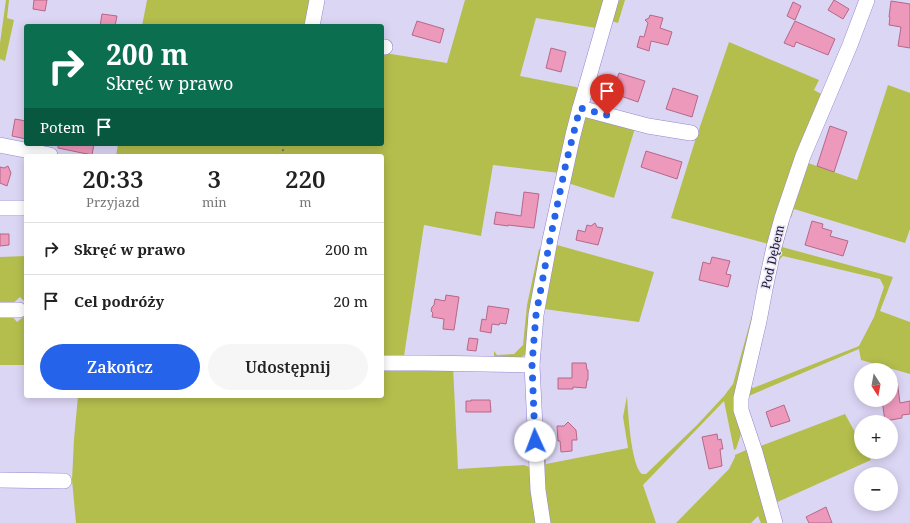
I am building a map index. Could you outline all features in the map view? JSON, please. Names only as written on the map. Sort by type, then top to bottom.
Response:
[{"type":"street","points":[[312,24],[317,0]]},
{"type":"street","points":[[543,523],[538,490],[532,364],[535,322],[566,163],[580,108],[612,0]]},
{"type":"street","name":"Pod Dębem","points":[[775,523],[755,452],[741,410],[741,398],[774,248],[784,211],[803,156],[867,0]]},
{"type":"street","points":[[580,108],[648,126],[691,133]]},
{"type":"street","points":[[0,145],[45,154]]},
{"type":"street","points":[[0,208],[24,208]]},
{"type":"street","points":[[0,310],[19,310]]},
{"type":"street","points":[[384,363],[532,364]]},
{"type":"street","points":[[0,480],[64,481]]},
{"type":"green space","points":[[6,0],[9,0],[7,18],[14,20],[5,61],[0,59],[0,43]]},
{"type":"green space","points":[[147,0],[314,0],[308,24],[142,24]]},
{"type":"green space","points":[[465,0],[607,0],[596,28],[536,18],[520,76],[576,87],[579,89],[559,173],[493,165],[481,236],[424,225],[404,356],[384,360],[384,154],[116,154],[118,146],[384,146],[384,52],[447,63]]},
{"type":"green space","points":[[614,0],[625,0],[618,23],[608,20]]},
{"type":"green space","points":[[729,42],[819,80],[814,90],[825,96],[772,245],[671,218],[695,141]]},
{"type":"green space","points":[[888,85],[910,93],[910,229],[905,243],[794,209],[791,218],[789,217],[805,162],[857,180]]},
{"type":"green space","points":[[582,113],[635,128],[614,198],[568,183]]},
{"type":"green space","points":[[789,223],[782,247],[893,277],[880,311],[910,322],[910,374],[898,371],[898,363],[872,363],[861,360],[859,349],[744,398],[748,383],[753,388],[859,346],[874,317],[884,287],[880,279],[783,256],[779,260],[761,330],[784,225]]},
{"type":"green space","points":[[557,245],[654,272],[639,322],[544,309]]},
{"type":"green space","points":[[539,249],[545,250],[527,353],[519,359],[494,358],[494,351],[497,355],[514,354],[523,345],[527,305]]},
{"type":"green space","points":[[24,256],[24,301],[20,297],[10,306],[0,306],[0,257]]},
{"type":"green space","points":[[756,301],[740,425],[741,434],[736,449],[734,450],[724,401],[643,485],[656,523],[546,523],[539,455],[545,451],[546,464],[628,448],[623,417],[627,396],[628,414],[635,461],[642,474],[646,474],[697,425],[733,384]]},
{"type":"green space","points":[[0,314],[10,314],[17,322],[24,317],[24,365],[0,365]]},
{"type":"green space","points":[[453,366],[458,469],[524,465],[532,468],[539,523],[76,523],[72,480],[78,398],[384,398],[384,367]]},
{"type":"green space","points":[[845,414],[854,430],[854,459],[871,460],[773,504],[758,447]]},
{"type":"green space","points":[[749,450],[772,523],[761,523],[758,516],[751,523],[676,523],[729,469],[735,455]]},
{"type":"building","points":[[34,0],[47,0],[45,11],[33,9]]},
{"type":"building","points":[[834,0],[849,9],[843,19],[828,10]]},
{"type":"building","points":[[891,1],[910,4],[910,48],[898,46],[901,27],[889,25]]},
{"type":"building","points":[[793,2],[801,6],[795,20],[787,16]]},
{"type":"building","points":[[102,14],[117,16],[115,24],[100,24]]},
{"type":"building","points":[[650,15],[663,18],[660,28],[672,32],[668,45],[651,41],[649,51],[637,47],[640,36],[644,37],[648,23],[645,20],[649,18]]},
{"type":"building","points":[[417,21],[444,29],[440,43],[412,35]]},
{"type":"building","points":[[795,21],[835,39],[828,55],[796,42],[794,47],[784,43]]},
{"type":"building","points":[[551,48],[566,52],[561,72],[546,68]]},
{"type":"building","points":[[619,73],[645,81],[638,102],[612,93]]},
{"type":"building","points":[[673,88],[698,96],[692,117],[666,109]]},
{"type":"building","points":[[15,119],[24,121],[24,139],[12,136]]},
{"type":"building","points":[[830,126],[847,132],[834,172],[817,166]]},
{"type":"building","points":[[58,146],[94,146],[92,154],[58,148]]},
{"type":"building","points":[[646,151],[682,162],[677,179],[641,167]]},
{"type":"building","points":[[8,166],[11,173],[7,186],[0,183],[0,167],[4,168]]},
{"type":"building","points":[[524,192],[539,194],[534,228],[494,224],[496,212],[521,216]]},
{"type":"building","points":[[812,221],[823,224],[822,228],[832,231],[830,236],[848,241],[843,256],[805,245]]},
{"type":"building","points":[[595,223],[597,227],[603,228],[598,245],[576,240],[578,230],[585,232],[587,225],[591,226]]},
{"type":"building","points":[[0,234],[9,234],[9,245],[0,246]]},
{"type":"building","points":[[712,257],[730,261],[726,274],[731,275],[728,287],[699,280],[703,262],[710,264]]},
{"type":"building","points":[[446,295],[459,297],[454,330],[443,329],[444,319],[432,317],[433,313],[431,311],[435,299],[445,301]]},
{"type":"building","points":[[488,306],[509,309],[506,324],[492,324],[491,333],[480,331],[482,319],[486,320]]},
{"type":"building","points":[[469,338],[478,339],[476,351],[467,350]]},
{"type":"building","points":[[572,363],[586,363],[588,380],[586,388],[573,387],[573,389],[558,389],[558,378],[572,378]]},
{"type":"building","points":[[898,388],[900,403],[910,401],[910,414],[902,415],[902,418],[898,419],[898,415],[884,415],[883,407],[898,407]]},
{"type":"building","points":[[490,400],[491,412],[466,412],[466,401]]},
{"type":"building","points":[[784,405],[790,421],[771,427],[766,412]]},
{"type":"building","points":[[568,422],[576,430],[577,440],[572,440],[572,451],[561,452],[560,441],[558,441],[557,426],[564,426]]},
{"type":"building","points":[[717,434],[718,440],[721,439],[723,449],[720,449],[722,466],[709,469],[702,437]]},
{"type":"building","points":[[826,507],[832,523],[809,523],[806,517]]},
{"type":"route","points":[[535,441],[532,364],[536,315],[566,163],[580,108],[607,115]]}]
